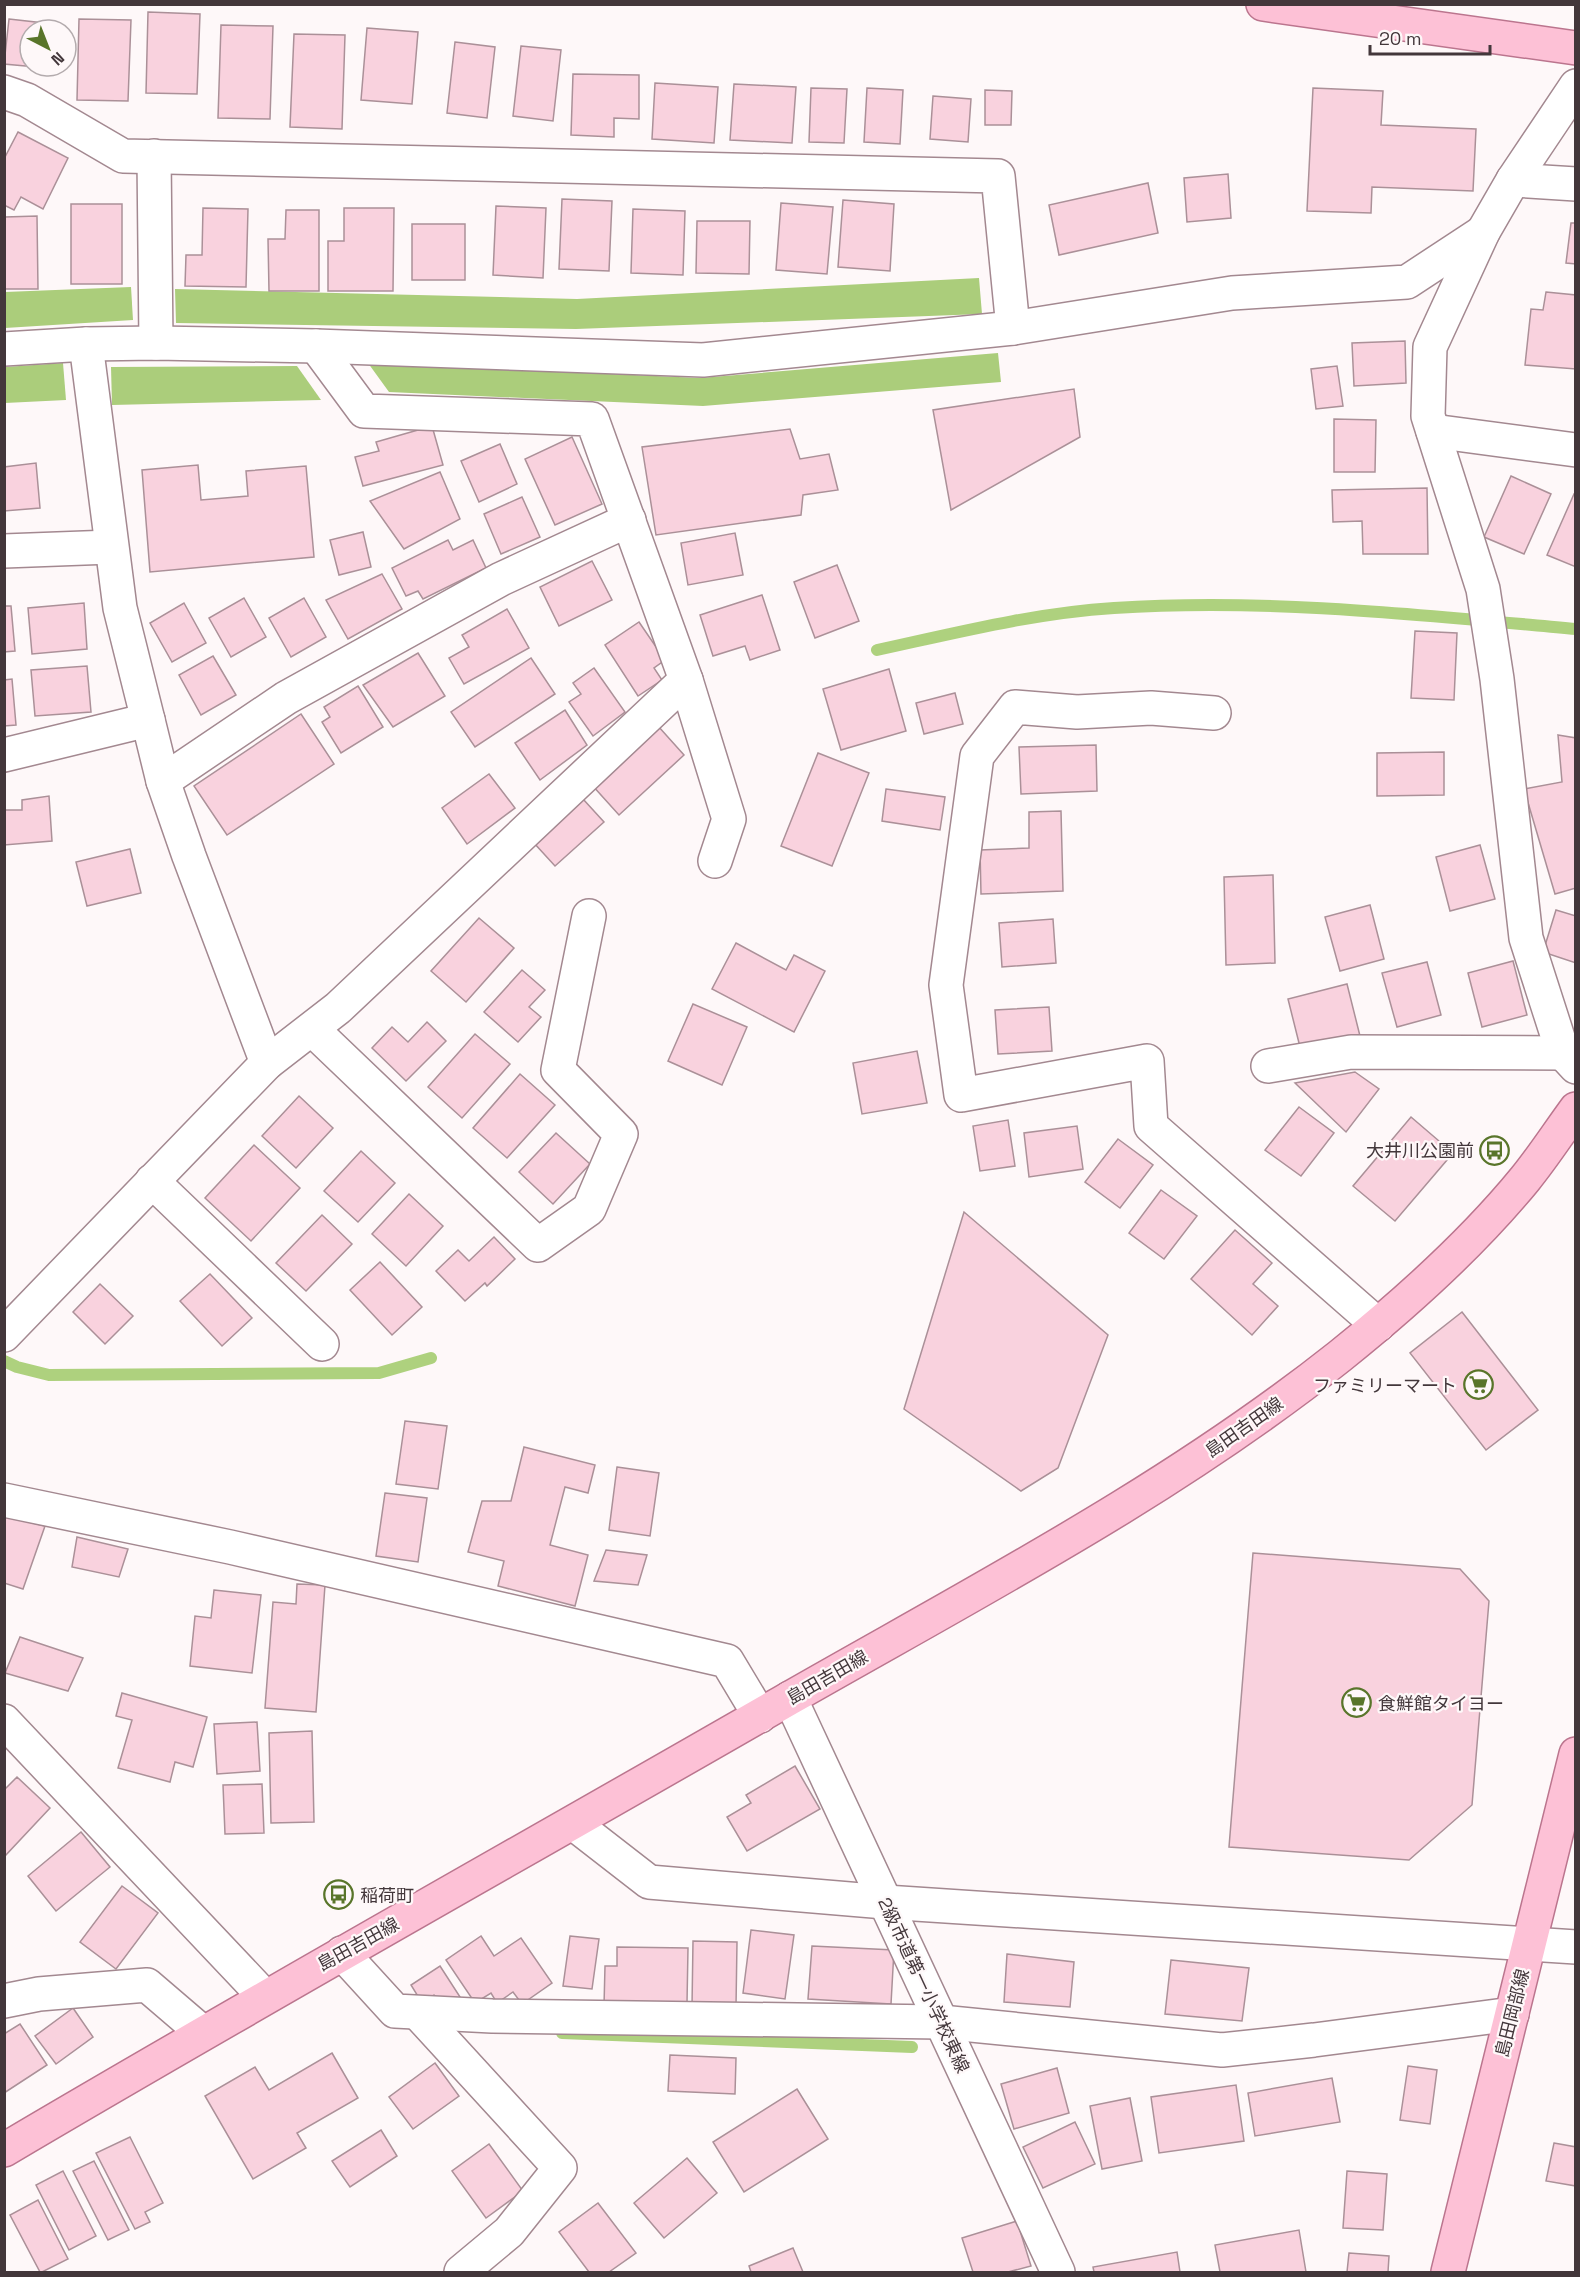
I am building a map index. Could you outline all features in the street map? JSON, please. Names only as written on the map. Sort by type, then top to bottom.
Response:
[{"type":"main road","points":[[1263,4],[1575,48]]},
{"type":"main road","name":"島田吉田線","points":[[4,2150],[202,2033],[1120,1510],[1216,1447],[1293,1394],[1378,1325],[1434,1275],[1526,1178],[1575,1109]]},
{"type":"main road","name":"島田岡部線","points":[[1448,2272],[1575,1754]]},
{"type":"street","points":[[1268,1066],[1351,1052],[1569,1060],[1526,938],[1484,593],[1428,416],[1430,347],[1483,232],[1513,180],[1575,86]]},
{"type":"street","points":[[4,92],[27,100],[123,156],[998,176],[1013,328]]},
{"type":"street","points":[[154,156],[156,343]]},
{"type":"street","points":[[1513,180],[1575,184]]},
{"type":"street","points":[[4,349],[156,343],[316,346],[703,360],[1013,328],[1232,292],[1407,282],[1483,232]]},
{"type":"street","points":[[86,344],[120,608],[163,781],[267,1063]]},
{"type":"street","points":[[316,346],[364,411],[592,419],[686,680],[729,819],[715,861]]},
{"type":"street","points":[[1433,431],[1575,450]]},
{"type":"street","points":[[163,781],[286,698],[501,579],[629,520]]},
{"type":"street","points":[[4,552],[111,547]]},
{"type":"street","points":[[4,1335],[267,1063],[338,1008],[686,680]]},
{"type":"street","points":[[1214,713],[1151,708],[1077,712],[1015,707],[977,756],[946,986],[961,1095],[1147,1061],[1151,1126],[1378,1325]]},
{"type":"street","points":[[4,755],[148,720]]},
{"type":"street","points":[[312,1029],[538,1245],[589,1209],[621,1134],[558,1070],[589,916]]},
{"type":"street","points":[[152,1181],[322,1344]]},
{"type":"street","points":[[4,1500],[230,1547],[727,1661],[760,1716]]},
{"type":"street","name":"2級市道第一小学校東線","points":[[790,1698],[1059,2272]]},
{"type":"street","points":[[4,1720],[265,1997]]},
{"type":"street","points":[[573,1823],[649,1882],[885,1902],[1575,1947]]},
{"type":"street","points":[[342,1953],[395,2011],[418,2013],[941,2022],[1222,2050],[1512,2014]]},
{"type":"street","points":[[4,2001],[39,1994],[147,1984],[202,2033]]},
{"type":"street","points":[[418,2013],[560,2168],[509,2232],[461,2272]]},
{"type":"green space","points":[[979,278],[982,314],[576,329],[176,323],[175,289],[577,299]]},
{"type":"green space","points":[[131,287],[133,320],[5,328],[5,292]]},
{"type":"green space","points":[[998,353],[1001,382],[703,406],[389,392],[368,363],[700,378]]},
{"type":"green space","points":[[63,363],[66,400],[5,403],[5,367]]},
{"type":"green space","points":[[297,366],[321,400],[112,405],[111,367]]},
{"type":"building","points":[[148,12],[200,14],[197,94],[146,93]]},
{"type":"building","points":[[9,19],[18,20],[18,65],[4,64]]},
{"type":"building","points":[[79,19],[131,20],[128,101],[77,100]]},
{"type":"building","points":[[221,25],[273,26],[270,119],[218,118]]},
{"type":"building","points":[[367,28],[418,32],[412,104],[361,100]]},
{"type":"building","points":[[294,34],[345,35],[342,129],[290,127]]},
{"type":"building","points":[[455,42],[495,47],[487,118],[447,113]]},
{"type":"building","points":[[521,46],[561,50],[553,121],[513,116]]},
{"type":"building","points":[[573,74],[639,75],[639,119],[614,118],[614,137],[571,135]]},
{"type":"building","points":[[655,83],[718,87],[714,143],[652,139]]},
{"type":"building","points":[[734,84],[796,87],[792,143],[730,140]]},
{"type":"building","points":[[811,88],[847,89],[844,143],[809,142]]},
{"type":"building","points":[[867,88],[903,90],[900,144],[864,142]]},
{"type":"building","points":[[1313,88],[1383,91],[1381,125],[1476,129],[1473,191],[1372,187],[1371,213],[1307,211]]},
{"type":"building","points":[[985,90],[1012,91],[1011,125],[985,125]]},
{"type":"building","points":[[933,96],[971,99],[968,142],[930,139]]},
{"type":"building","points":[[18,132],[68,158],[43,209],[21,197],[14,210],[4,205],[4,159]]},
{"type":"building","points":[[1228,174],[1231,218],[1187,222],[1184,178]]},
{"type":"building","points":[[1148,183],[1158,233],[1059,255],[1049,205]]},
{"type":"building","points":[[562,199],[612,201],[609,271],[559,269]]},
{"type":"building","points":[[843,200],[894,204],[890,271],[838,267]]},
{"type":"building","points":[[781,203],[833,207],[827,274],[776,270]]},
{"type":"building","points":[[71,204],[122,204],[122,284],[71,284]]},
{"type":"building","points":[[496,206],[546,208],[543,278],[493,275]]},
{"type":"building","points":[[203,208],[248,209],[246,287],[185,286],[186,255],[202,255]]},
{"type":"building","points":[[344,208],[394,208],[393,291],[328,291],[328,241],[344,241]]},
{"type":"building","points":[[633,209],[685,211],[683,275],[631,273]]},
{"type":"building","points":[[286,210],[319,210],[319,291],[269,291],[268,239],[285,239]]},
{"type":"building","points":[[37,216],[38,289],[4,289],[5,217]]},
{"type":"building","points":[[697,221],[750,221],[749,274],[696,273]]},
{"type":"building","points":[[1571,223],[1576,223],[1576,264],[1566,263]]},
{"type":"building","points":[[412,224],[465,224],[465,280],[412,280]]},
{"type":"building","points":[[1546,292],[1576,295],[1576,369],[1525,365],[1531,309],[1543,310]]},
{"type":"building","points":[[1405,341],[1406,383],[1354,386],[1352,343]]},
{"type":"building","points":[[1337,366],[1343,406],[1316,409],[1311,369]]},
{"type":"building","points":[[1074,389],[1080,437],[951,510],[933,410]]},
{"type":"building","points":[[1334,419],[1376,420],[1375,472],[1334,472]]},
{"type":"building","points":[[432,426],[443,465],[363,486],[355,457],[379,451],[376,442]]},
{"type":"building","points":[[790,429],[800,459],[829,454],[838,490],[803,495],[801,515],[656,535],[642,447]]},
{"type":"building","points":[[572,437],[602,504],[555,525],[525,459]]},
{"type":"building","points":[[500,444],[517,484],[479,502],[461,461]]},
{"type":"building","points":[[36,463],[40,508],[4,511],[4,467]]},
{"type":"building","points":[[198,465],[201,500],[248,496],[246,471],[306,466],[314,557],[150,572],[142,470]]},
{"type":"building","points":[[440,472],[460,519],[404,549],[370,501]]},
{"type":"building","points":[[1511,476],[1551,494],[1524,554],[1484,537]]},
{"type":"building","points":[[1427,488],[1428,554],[1363,554],[1362,521],[1333,522],[1332,490]]},
{"type":"building","points":[[1574,494],[1576,495],[1576,567],[1547,555]]},
{"type":"building","points":[[522,497],[540,537],[501,554],[484,514]]},
{"type":"building","points":[[363,532],[371,567],[339,575],[330,540]]},
{"type":"building","points":[[735,533],[743,575],[688,585],[681,543]]},
{"type":"building","points":[[448,540],[453,550],[473,540],[486,568],[423,599],[418,591],[406,596],[392,568]]},
{"type":"building","points":[[592,561],[612,600],[559,626],[540,587]]},
{"type":"building","points":[[837,565],[859,621],[815,638],[794,582]]},
{"type":"building","points":[[382,574],[402,609],[348,639],[326,600]]},
{"type":"building","points":[[762,595],[780,650],[750,660],[745,646],[713,656],[700,615]]},
{"type":"building","points":[[244,598],[266,637],[231,657],[209,618]]},
{"type":"building","points":[[304,598],[326,637],[291,657],[269,618]]},
{"type":"building","points":[[84,603],[87,649],[32,654],[28,608]]},
{"type":"building","points":[[184,603],[206,643],[172,662],[150,623]]},
{"type":"building","points":[[4,606],[11,606],[15,651],[4,652]]},
{"type":"building","points":[[507,609],[529,648],[464,684],[449,658],[469,647],[462,635]]},
{"type":"building","points":[[639,622],[665,660],[654,668],[662,680],[638,696],[605,645]]},
{"type":"building","points":[[1415,631],[1457,633],[1454,700],[1411,698]]},
{"type":"building","points":[[418,653],[445,696],[393,727],[363,685]]},
{"type":"building","points":[[213,656],[236,695],[201,715],[179,675]]},
{"type":"building","points":[[531,658],[555,694],[475,747],[451,712]]},
{"type":"building","points":[[87,666],[91,712],[35,716],[31,670]]},
{"type":"building","points":[[594,668],[625,712],[593,736],[569,702],[581,694],[573,683]]},
{"type":"building","points":[[889,669],[906,731],[841,750],[823,689]]},
{"type":"building","points":[[12,679],[16,725],[4,726],[4,680]]},
{"type":"building","points":[[358,686],[383,727],[341,753],[322,722],[330,717],[324,707]]},
{"type":"building","points":[[955,693],[963,724],[924,734],[916,703]]},
{"type":"building","points":[[565,710],[587,745],[540,780],[515,743]]},
{"type":"building","points":[[301,714],[334,764],[227,835],[194,786]]},
{"type":"building","points":[[658,726],[684,755],[619,815],[592,785]]},
{"type":"building","points":[[1558,735],[1576,738],[1576,888],[1555,894],[1524,789],[1562,782]]},
{"type":"building","points":[[1096,745],[1097,791],[1021,794],[1019,747]]},
{"type":"building","points":[[1444,752],[1444,795],[1377,796],[1377,753]]},
{"type":"building","points":[[818,753],[869,773],[832,866],[781,846]]},
{"type":"building","points":[[489,774],[515,808],[467,844],[442,808]]},
{"type":"building","points":[[886,789],[945,797],[940,830],[882,821]]},
{"type":"building","points":[[49,796],[52,841],[4,845],[4,810],[22,810],[22,800]]},
{"type":"building","points":[[583,799],[604,822],[555,866],[534,843]]},
{"type":"building","points":[[1061,811],[1063,891],[981,894],[980,850],[1029,848],[1029,812]]},
{"type":"building","points":[[1480,845],[1495,899],[1450,911],[1436,857]]},
{"type":"building","points":[[130,849],[141,893],[87,906],[76,862]]},
{"type":"building","points":[[1273,875],[1275,963],[1226,965],[1224,877]]},
{"type":"building","points":[[1370,905],[1384,959],[1340,971],[1325,917]]},
{"type":"building","points":[[1556,910],[1576,916],[1576,963],[1543,952]]},
{"type":"building","points":[[479,918],[514,948],[466,1002],[431,971]]},
{"type":"building","points":[[1053,919],[1056,963],[1002,967],[999,923]]},
{"type":"building","points":[[736,943],[786,970],[794,955],[825,971],[794,1032],[712,989]]},
{"type":"building","points":[[1513,961],[1527,1015],[1482,1027],[1468,973]]},
{"type":"building","points":[[1427,962],[1441,1015],[1397,1027],[1382,973]]},
{"type":"building","points":[[522,970],[545,990],[529,1007],[541,1017],[518,1042],[484,1012]]},
{"type":"building","points":[[1347,984],[1360,1036],[1301,1051],[1288,999]]},
{"type":"building","points":[[693,1004],[747,1027],[722,1085],[668,1061]]},
{"type":"building","points":[[1049,1007],[1052,1051],[998,1054],[995,1010]]},
{"type":"building","points":[[427,1022],[446,1041],[406,1081],[372,1048],[392,1027],[408,1042]]},
{"type":"building","points":[[475,1034],[510,1064],[462,1118],[428,1087]]},
{"type":"building","points":[[917,1051],[927,1103],[862,1114],[853,1063]]},
{"type":"building","points":[[1355,1072],[1379,1089],[1346,1132],[1295,1083]]},
{"type":"building","points":[[520,1074],[555,1105],[507,1158],[473,1128]]},
{"type":"building","points":[[299,1096],[333,1128],[296,1168],[262,1136]]},
{"type":"building","points":[[1299,1107],[1334,1133],[1301,1176],[1265,1150]]},
{"type":"building","points":[[1411,1117],[1453,1153],[1395,1221],[1353,1186]]},
{"type":"building","points":[[1008,1120],[1015,1166],[980,1171],[973,1126]]},
{"type":"building","points":[[1077,1126],[1083,1169],[1029,1177],[1024,1133]]},
{"type":"building","points":[[556,1133],[590,1164],[553,1204],[519,1172]]},
{"type":"building","points":[[1118,1139],[1153,1165],[1120,1208],[1085,1182]]},
{"type":"building","points":[[254,1145],[300,1188],[251,1241],[205,1198]]},
{"type":"building","points":[[361,1151],[395,1183],[358,1222],[324,1191]]},
{"type":"building","points":[[1161,1190],[1197,1216],[1164,1259],[1129,1233]]},
{"type":"building","points":[[409,1194],[443,1226],[406,1266],[372,1234]]},
{"type":"building","points":[[964,1212],[1108,1335],[1058,1468],[1021,1491],[904,1409]]},
{"type":"building","points":[[322,1215],[352,1244],[306,1291],[276,1263]]},
{"type":"building","points":[[1235,1230],[1272,1263],[1253,1284],[1278,1306],[1252,1335],[1191,1279]]},
{"type":"building","points":[[494,1237],[515,1259],[487,1286],[485,1283],[465,1301],[436,1271],[458,1250],[469,1261]]},
{"type":"building","points":[[380,1262],[422,1307],[392,1335],[350,1290]]},
{"type":"building","points":[[210,1274],[252,1318],[222,1346],[180,1301]]},
{"type":"building","points":[[100,1284],[133,1316],[105,1344],[73,1312]]},
{"type":"building","points":[[1462,1312],[1538,1410],[1486,1450],[1410,1353]]},
{"type":"building","points":[[405,1421],[447,1426],[438,1489],[396,1484]]},
{"type":"building","points":[[524,1447],[595,1465],[588,1493],[565,1487],[550,1545],[588,1555],[575,1606],[498,1586],[504,1561],[468,1552],[482,1501],[511,1501]]},
{"type":"building","points":[[617,1467],[659,1473],[650,1536],[609,1530]]},
{"type":"building","points":[[385,1493],[427,1498],[418,1562],[376,1556]]},
{"type":"building","points":[[4,1516],[45,1526],[23,1589],[4,1583]]},
{"type":"building","points":[[77,1537],[128,1549],[119,1577],[72,1567]]},
{"type":"building","points":[[606,1550],[647,1555],[638,1585],[594,1581]]},
{"type":"building","points":[[1253,1553],[1460,1569],[1489,1601],[1472,1805],[1409,1860],[1229,1847]]},
{"type":"building","points":[[297,1584],[325,1585],[316,1712],[265,1708],[273,1602],[296,1604]]},
{"type":"building","points":[[214,1590],[261,1595],[252,1673],[190,1666],[195,1616],[211,1618]]},
{"type":"building","points":[[20,1637],[83,1658],[68,1691],[5,1673]]},
{"type":"building","points":[[122,1693],[207,1717],[193,1767],[175,1762],[170,1782],[118,1768],[132,1720],[116,1716]]},
{"type":"building","points":[[257,1722],[260,1771],[217,1774],[214,1724]]},
{"type":"building","points":[[312,1731],[314,1822],[271,1823],[269,1733]]},
{"type":"building","points":[[795,1766],[820,1809],[747,1851],[727,1817],[751,1803],[746,1795]]},
{"type":"building","points":[[17,1777],[50,1808],[4,1857],[4,1790]]},
{"type":"building","points":[[262,1784],[264,1833],[225,1834],[223,1785]]},
{"type":"building","points":[[81,1832],[110,1867],[56,1911],[28,1876]]},
{"type":"building","points":[[122,1886],[158,1913],[116,1969],[80,1942]]},
{"type":"building","points":[[751,1930],[794,1935],[785,1999],[743,1993]]},
{"type":"building","points":[[481,1936],[494,1956],[521,1938],[552,1983],[522,2004],[513,1992],[497,2003],[491,1993],[475,2003],[446,1960]]},
{"type":"building","points":[[570,1936],[599,1939],[592,1989],[563,1986]]},
{"type":"building","points":[[693,1941],[737,1942],[736,2007],[692,2007]]},
{"type":"building","points":[[812,1946],[894,1950],[891,2004],[808,1999]]},
{"type":"building","points":[[617,1947],[688,1948],[687,2003],[604,2006],[605,1966],[617,1966]]},
{"type":"building","points":[[1007,1954],[1074,1962],[1070,2007],[1004,2002]]},
{"type":"building","points":[[1171,1960],[1249,1968],[1242,2021],[1165,2014]]},
{"type":"building","points":[[440,1966],[462,2000],[441,2005],[434,1995],[422,2003],[411,1985]]},
{"type":"building","points":[[73,2008],[93,2037],[56,2064],[35,2036]]},
{"type":"building","points":[[20,2024],[47,2065],[4,2093],[4,2034]]},
{"type":"building","points":[[332,2053],[358,2098],[297,2133],[306,2148],[253,2179],[205,2096],[255,2067],[269,2090]]},
{"type":"building","points":[[670,2055],[736,2058],[735,2094],[668,2091]]},
{"type":"building","points":[[435,2063],[459,2096],[413,2129],[389,2097]]},
{"type":"building","points":[[1408,2066],[1437,2070],[1430,2124],[1400,2120]]},
{"type":"building","points":[[1057,2068],[1069,2113],[1014,2129],[1001,2084]]},
{"type":"building","points":[[1332,2078],[1340,2122],[1255,2136],[1248,2093]]},
{"type":"building","points":[[1236,2085],[1244,2141],[1159,2153],[1151,2097]]},
{"type":"building","points":[[797,2089],[828,2139],[744,2192],[713,2142]]},
{"type":"building","points":[[1130,2098],[1142,2161],[1102,2169],[1090,2106]]},
{"type":"building","points":[[1075,2122],[1095,2164],[1043,2188],[1023,2147]]},
{"type":"building","points":[[381,2130],[397,2156],[350,2187],[332,2161]]},
{"type":"building","points":[[130,2137],[163,2203],[145,2212],[150,2222],[135,2229],[96,2153]]},
{"type":"building","points":[[1554,2143],[1576,2147],[1576,2186],[1546,2181]]},
{"type":"building","points":[[489,2144],[523,2191],[486,2218],[452,2171]]},
{"type":"building","points":[[687,2158],[717,2193],[664,2238],[634,2203]]},
{"type":"building","points":[[94,2161],[129,2230],[108,2240],[73,2171]]},
{"type":"building","points":[[63,2171],[96,2236],[69,2250],[36,2185]]},
{"type":"building","points":[[1347,2171],[1387,2174],[1383,2230],[1343,2228]]},
{"type":"building","points":[[38,2200],[68,2259],[42,2272],[10,2215]]},
{"type":"building","points":[[598,2203],[636,2253],[609,2272],[589,2272],[559,2232]]},
{"type":"building","points":[[1017,2221],[1031,2266],[1008,2272],[973,2272],[962,2238]]},
{"type":"building","points":[[1299,2230],[1306,2272],[1220,2272],[1215,2245]]},
{"type":"building","points":[[793,2248],[803,2272],[751,2272],[749,2266]]},
{"type":"building","points":[[1177,2252],[1180,2272],[1094,2272],[1093,2267]]},
{"type":"building","points":[[1349,2253],[1389,2256],[1388,2272],[1347,2272]]},
{"type":"waterway","points":[[877,650],[995,624],[1054,614],[1172,605],[1345,610],[1576,629]]},
{"type":"waterway","points":[[4,1361],[17,1367],[49,1375],[379,1373],[431,1358]]},
{"type":"waterway","points":[[562,2033],[912,2047]]},
{"type":"place","name":"大井川公園前","points":[[1495,1150]]},
{"type":"place","name":"ファミリーマート","points":[[1478,1385]]},
{"type":"place","name":"食鮮館タイヨー","points":[[1357,1703]]},
{"type":"place","name":"稲荷町","points":[[339,1895]]}]
